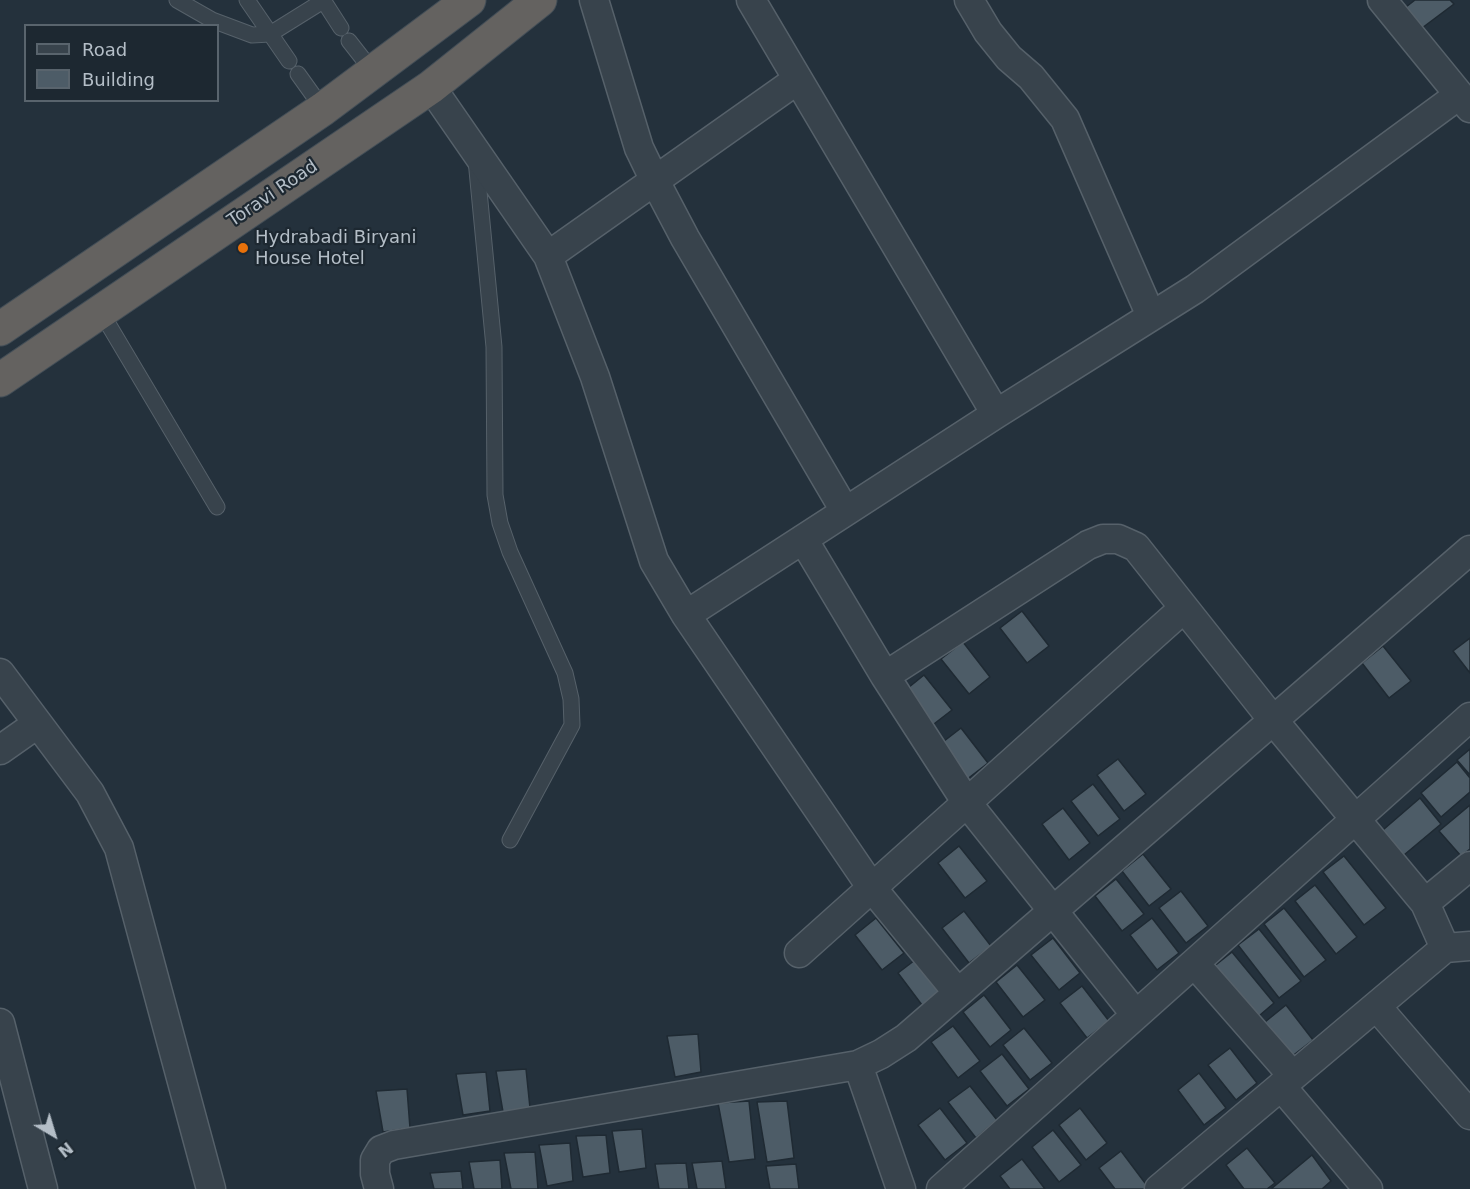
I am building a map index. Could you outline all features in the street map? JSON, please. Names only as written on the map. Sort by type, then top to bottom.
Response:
[{"type":"highway","points":[[0,329],[323,109],[469,0]]},
{"type":"highway","name":"Toravi Road","points":[[0,380],[431,87],[540,0]]},
{"type":"street","points":[[594,0],[639,148],[655,181],[685,238],[845,511]]},
{"type":"street","points":[[751,0],[996,414]]},
{"type":"street","points":[[969,0],[988,32],[1009,58],[1031,77],[1065,119],[1151,316]]},
{"type":"street","points":[[686,615],[996,414],[1195,289],[1464,102],[1382,0]]},
{"type":"street","points":[[548,256],[797,80]]},
{"type":"street","points":[[431,87],[548,256],[595,377],[654,561],[686,615],[872,888],[958,993]]},
{"type":"street","points":[[803,538],[885,676],[967,803],[1052,912],[1137,1015]]},
{"type":"street","points":[[885,676],[1088,545],[1104,539],[1118,538],[1136,547],[1274,720],[1425,903],[1457,947],[1377,1007],[1159,1189]]},
{"type":"street","points":[[380,1189],[375,1174],[375,1160],[381,1150],[394,1145],[858,1065],[906,1038],[1470,550]]},
{"type":"street","points":[[799,953],[1184,608]]},
{"type":"street","points":[[0,673],[90,794],[119,848],[211,1189]]},
{"type":"street","points":[[941,1189],[1470,717]]},
{"type":"street","points":[[0,750],[37,724]]},
{"type":"street","points":[[1425,903],[1470,866]]},
{"type":"street","points":[[1195,964],[1368,1189]]},
{"type":"street","points":[[1377,1007],[1470,1115]]},
{"type":"street","points":[[0,1023],[43,1189]]},
{"type":"street","points":[[858,1065],[901,1189]]},
{"type":"lane","points":[[177,0],[212,20],[252,35],[270,34],[323,0],[341,28]]},
{"type":"lane","points":[[247,0],[289,61]]},
{"type":"lane","points":[[350,41],[374,73]]},
{"type":"lane","points":[[298,74],[323,109]]},
{"type":"lane","points":[[476,154],[494,347],[495,495],[500,523],[510,552],[565,673],[571,699],[572,725],[510,840]]},
{"type":"lane","points":[[101,312],[217,507]]},
{"type":"building","points":[[1415,0],[1450,0],[1454,4],[1422,28],[1406,7]]},
{"type":"building","points":[[1022,611],[1049,646],[1027,663],[1000,628]]},
{"type":"building","points":[[1470,638],[1470,673],[1453,651]]},
{"type":"building","points":[[963,642],[990,677],[969,694],[941,659]]},
{"type":"building","points":[[1383,646],[1411,681],[1389,698],[1362,663]]},
{"type":"building","points":[[924,675],[952,710],[930,727],[903,692]]},
{"type":"building","points":[[961,728],[988,763],[966,780],[939,745]]},
{"type":"building","points":[[1470,749],[1470,775],[1457,760]]},
{"type":"building","points":[[1118,759],[1146,794],[1124,811],[1097,775]]},
{"type":"building","points":[[1457,762],[1470,778],[1470,792],[1441,817],[1421,793]]},
{"type":"building","points":[[1093,784],[1120,819],[1098,836],[1071,801]]},
{"type":"building","points":[[1420,798],[1441,824],[1398,860],[1376,836]]},
{"type":"building","points":[[1470,805],[1470,849],[1461,856],[1439,831]]},
{"type":"building","points":[[1063,808],[1090,843],[1069,860],[1042,824]]},
{"type":"building","points":[[959,846],[987,881],[965,898],[938,863]]},
{"type":"building","points":[[1143,854],[1171,889],[1149,906],[1122,871]]},
{"type":"building","points":[[1344,856],[1386,908],[1364,925],[1323,872]]},
{"type":"building","points":[[1116,879],[1144,914],[1122,931],[1095,896]]},
{"type":"building","points":[[1315,885],[1357,937],[1336,954],[1295,901]]},
{"type":"building","points":[[1181,891],[1208,926],[1186,943],[1159,908]]},
{"type":"building","points":[[1284,908],[1326,960],[1304,977],[1264,924]]},
{"type":"building","points":[[964,911],[991,946],[969,963],[942,928]]},
{"type":"building","points":[[876,918],[904,953],[882,970],[855,935]]},
{"type":"building","points":[[1152,918],[1179,953],[1157,970],[1130,935]]},
{"type":"building","points":[[1259,929],[1301,981],[1279,998],[1238,945]]},
{"type":"building","points":[[1053,938],[1080,973],[1059,990],[1031,955]]},
{"type":"building","points":[[1232,952],[1274,1003],[1253,1021],[1212,968]]},
{"type":"building","points":[[919,957],[946,992],[925,1009],[898,973]]},
{"type":"building","points":[[1017,965],[1045,1000],[1023,1017],[996,982]]},
{"type":"building","points":[[1082,986],[1109,1021],[1087,1038],[1060,1003]]},
{"type":"building","points":[[984,995],[1011,1030],[990,1047],[963,1012]]},
{"type":"building","points":[[1286,1005],[1313,1040],[1291,1057],[1265,1022]]},
{"type":"building","points":[[953,1026],[980,1061],[958,1078],[931,1042]]},
{"type":"building","points":[[1024,1028],[1052,1063],[1030,1080],[1003,1045]]},
{"type":"building","points":[[698,1034],[701,1072],[675,1077],[667,1036]]},
{"type":"building","points":[[1230,1048],[1257,1083],[1236,1100],[1208,1065]]},
{"type":"building","points":[[1002,1054],[1029,1089],[1007,1106],[980,1071]]},
{"type":"building","points":[[526,1069],[530,1108],[503,1112],[496,1071]]},
{"type":"building","points":[[486,1072],[490,1111],[463,1115],[456,1074]]},
{"type":"building","points":[[1199,1073],[1226,1108],[1204,1125],[1178,1090]]},
{"type":"building","points":[[970,1086],[997,1120],[976,1138],[948,1102]]},
{"type":"building","points":[[407,1089],[410,1128],[383,1132],[376,1091]]},
{"type":"building","points":[[749,1101],[755,1159],[729,1162],[718,1103]]},
{"type":"building","points":[[787,1101],[794,1158],[767,1162],[757,1102]]},
{"type":"building","points":[[940,1108],[967,1143],[945,1160],[918,1125]]},
{"type":"building","points":[[1080,1108],[1107,1143],[1086,1160],[1059,1125]]},
{"type":"building","points":[[642,1129],[646,1168],[619,1172],[612,1131]]},
{"type":"building","points":[[1053,1130],[1081,1165],[1059,1182],[1032,1147]]},
{"type":"building","points":[[606,1135],[610,1173],[583,1177],[576,1136]]},
{"type":"building","points":[[570,1143],[573,1181],[547,1186],[539,1145]]},
{"type":"building","points":[[1247,1148],[1275,1183],[1267,1189],[1244,1189],[1226,1165]]},
{"type":"building","points":[[1121,1151],[1148,1187],[1145,1189],[1115,1189],[1099,1168]]},
{"type":"building","points":[[535,1152],[538,1189],[511,1189],[504,1153]]},
{"type":"building","points":[[1312,1155],[1331,1181],[1322,1189],[1271,1189]]},
{"type":"building","points":[[1022,1159],[1045,1189],[1010,1189],[1000,1176]]},
{"type":"building","points":[[500,1160],[502,1189],[474,1189],[469,1162]]},
{"type":"building","points":[[722,1161],[726,1189],[697,1189],[692,1163]]},
{"type":"building","points":[[686,1163],[689,1189],[659,1189],[655,1164]]},
{"type":"building","points":[[796,1164],[799,1189],[770,1189],[766,1166]]},
{"type":"building","points":[[461,1171],[463,1189],[434,1189],[430,1173]]},
{"type":"place","name":"Hydrabadi Biryani House Hotel","points":[[243,248]]}]
